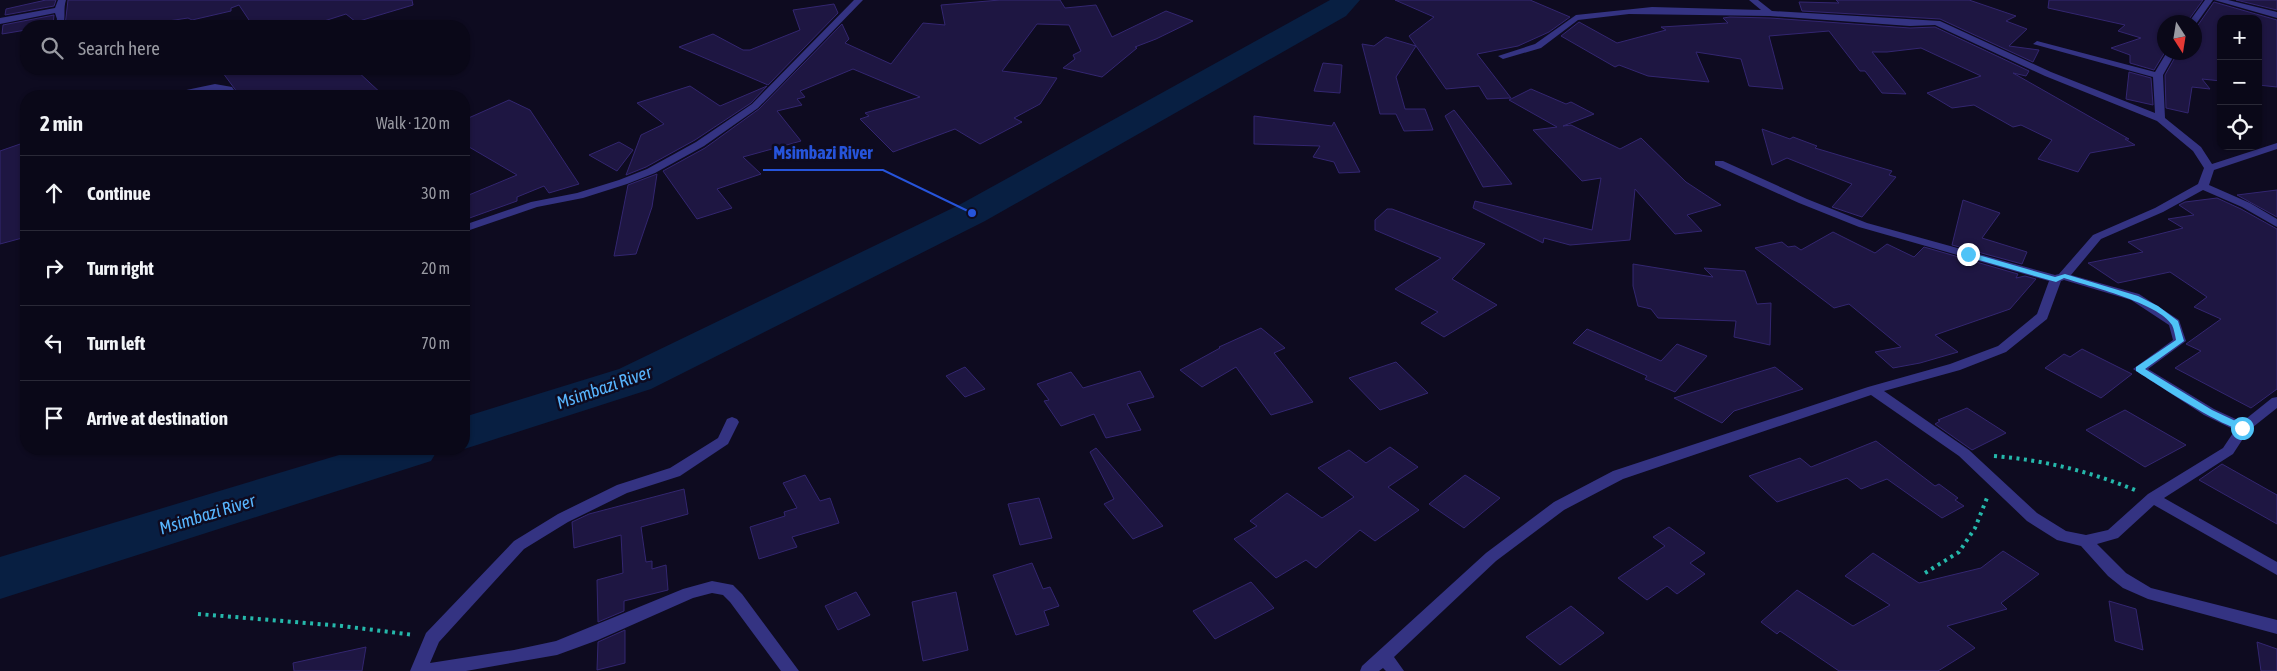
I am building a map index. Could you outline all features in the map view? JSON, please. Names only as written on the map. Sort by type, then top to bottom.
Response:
[{"type":"street","points":[[61,20],[58,10],[62,0]]},
{"type":"street","points":[[470,227],[535,204],[579,196],[623,182],[651,171],[700,144],[760,101],[859,0]]},
{"type":"street","points":[[1753,0],[1770,12]]},
{"type":"street","points":[[2198,15],[2209,0]]},
{"type":"street","points":[[2218,0],[2277,15]]},
{"type":"street","points":[[0,22],[58,10]]},
{"type":"street","points":[[1503,56],[1538,46],[1570,22],[1585,16],[1652,10],[1770,12],[1910,24],[1937,23],[2048,74],[2160,119],[2196,149],[2209,168]]},
{"type":"street","points":[[2037,44],[2158,75]]},
{"type":"street","points":[[2160,119],[2158,75],[2167,60]]},
{"type":"street","points":[[201,90],[215,87],[230,90]]},
{"type":"street","points":[[2209,168],[2277,146]]},
{"type":"street","points":[[1719,163],[1803,201],[1863,225],[2135,297],[2175,322],[2180,341],[2139,369],[2209,412],[2242,428]]},
{"type":"street","points":[[1368,671],[1491,557],[1559,506],[1618,475],[1873,390],[1955,367],[2002,349],[2043,316],[2060,278],[2098,237],[2159,210],[2203,186],[2209,168]]},
{"type":"street","points":[[2203,186],[2246,205],[2277,224]]},
{"type":"street","points":[[1873,390],[1964,454],[2032,516],[2062,536],[2086,541],[2112,534],[2153,498],[2228,451],[2242,428],[2277,402]]},
{"type":"street","points":[[732,422],[723,441],[675,472],[622,489],[563,518],[519,546],[432,638],[419,671],[514,657],[556,648],[592,635],[690,593],[712,587],[727,589],[736,598],[791,671]]},
{"type":"street","points":[[2153,498],[2277,569]]},
{"type":"street","points":[[2086,541],[2116,576],[2131,586],[2148,593],[2277,627]]},
{"type":"street","points":[[1384,658],[1396,671]]},
{"type":"path","points":[[1964,454],[2026,458],[2104,476],[2153,498]]},
{"type":"path","points":[[1926,573],[1959,552],[1975,528],[1993,481]]},
{"type":"path","points":[[198,614],[342,626],[432,638]]},
{"type":"building","points":[[46,0],[56,0],[54,6],[5,15],[6,9]]},
{"type":"building","points":[[68,0],[412,0],[413,5],[363,20],[354,20],[346,14],[327,20],[249,20],[239,5],[231,8],[231,11],[192,20],[188,18],[175,20],[66,20]]},
{"type":"building","points":[[1000,0],[1060,0],[1065,8],[1096,5],[1112,37],[1166,11],[1193,21],[1135,47],[1137,48],[1102,77],[1063,68],[1075,59],[1073,55],[1081,51],[1069,25],[1037,24],[1002,71],[1057,78],[1040,104],[1014,118],[1022,122],[980,144],[955,129],[893,152],[860,119],[869,116],[865,113],[920,97],[853,69],[800,91],[805,97],[797,99],[802,105],[777,111],[801,141],[743,157],[761,174],[717,189],[732,208],[697,219],[663,171],[705,148],[759,109],[842,24],[849,39],[845,43],[891,64],[923,23],[945,25],[941,5]]},
{"type":"building","points":[[1395,0],[1530,0],[1570,17],[1549,32],[1518,46],[1477,54],[1511,98],[1487,99],[1479,86],[1446,89],[1409,36],[1434,17]]},
{"type":"building","points":[[1836,0],[1969,0],[2016,16],[2006,21],[2027,29],[2009,46],[2039,50],[2033,62],[1940,19],[1802,11],[1799,2],[1839,3]]},
{"type":"building","points":[[2049,0],[2203,0],[2192,15],[2157,15],[2157,60],[2160,60],[2154,70],[2130,63],[2130,55],[2111,48],[2141,38],[2118,31],[2125,25],[2048,8]]},
{"type":"building","points":[[2236,0],[2277,0],[2277,10]]},
{"type":"building","points":[[2214,2],[2260,15],[2217,15],[2217,81],[2202,79],[2210,89],[2192,87],[2188,113],[2166,108],[2165,75],[2173,60],[2202,60],[2202,19]]},
{"type":"building","points":[[834,4],[838,13],[768,85],[679,47],[713,34],[743,50],[750,50],[800,30],[793,10]]},
{"type":"building","points":[[54,15],[54,20],[28,20]]},
{"type":"building","points":[[2262,16],[2277,20],[2277,87],[2262,85]]},
{"type":"building","points":[[1723,18],[1910,28],[1935,27],[2029,71],[2026,76],[2013,73],[2129,139],[2125,139],[2135,145],[2090,153],[2078,172],[2038,159],[2052,140],[2021,125],[2013,127],[1974,105],[1952,108],[1927,93],[1981,76],[1921,48],[1872,52],[1906,94],[1882,93],[1865,71],[1860,71],[1829,31],[1769,36],[1783,89],[1749,86],[1741,59],[1696,52],[1709,82],[1648,76],[1619,65],[1615,67],[1561,36],[1579,22],[1617,43],[1666,30],[1661,27],[1728,23]]},
{"type":"building","points":[[20,22],[20,31],[2,34],[3,25]]},
{"type":"building","points":[[1386,37],[1416,46],[1396,77],[1405,109],[1425,109],[1433,130],[1404,131],[1396,114],[1380,114],[1362,44],[1374,46]]},
{"type":"building","points":[[1323,63],[1342,65],[1340,93],[1314,91]]},
{"type":"building","points":[[2129,72],[2151,78],[2153,105],[2126,99]]},
{"type":"building","points":[[224,75],[361,75],[378,90],[236,90]]},
{"type":"building","points":[[690,86],[720,106],[767,86],[751,103],[695,140],[646,167],[626,175],[641,135],[664,124],[637,103]]},
{"type":"building","points":[[1531,89],[1566,104],[1571,102],[1594,114],[1563,126],[1571,125],[1620,149],[1641,138],[1686,182],[1721,205],[1687,215],[1702,231],[1675,234],[1635,189],[1630,240],[1570,245],[1544,238],[1543,243],[1473,208],[1475,201],[1592,230],[1601,178],[1582,181],[1533,130],[1557,127],[1509,100]]},
{"type":"building","points":[[509,100],[530,110],[579,184],[549,193],[544,186],[517,197],[517,201],[470,218],[470,195],[517,175],[470,148],[470,117]]},
{"type":"building","points":[[1454,110],[1512,184],[1483,187],[1445,116]]},
{"type":"building","points":[[1254,116],[1332,126],[1334,122],[1360,172],[1339,173],[1334,162],[1313,157],[1320,146],[1254,144]]},
{"type":"building","points":[[1762,129],[1790,139],[1793,137],[1817,146],[1815,148],[1892,171],[1889,175],[1896,177],[1862,217],[1832,207],[1852,184],[1787,158],[1772,165]]},
{"type":"building","points":[[619,142],[633,150],[617,171],[589,155]]},
{"type":"building","points":[[20,144],[20,239],[0,244],[0,151]]},
{"type":"building","points":[[657,174],[652,207],[636,254],[614,256],[628,185]]},
{"type":"building","points":[[2277,190],[2277,217],[2237,195]]},
{"type":"building","points":[[2217,198],[2277,229],[2277,389],[2251,408],[2175,368],[2201,351],[2186,344],[2221,319],[2194,307],[2207,297],[2170,272],[2118,283],[2088,263],[2143,252],[2128,242],[2183,228],[2168,219],[2194,215],[2179,205],[2185,202]]},
{"type":"building","points":[[1963,200],[2000,213],[1982,238],[2027,252],[2022,264],[1952,245]]},
{"type":"building","points":[[1387,209],[1392,209],[1485,244],[1452,279],[1497,305],[1444,337],[1421,323],[1438,312],[1395,289],[1441,258],[1375,230],[1375,220]]},
{"type":"building","points":[[1833,232],[1875,253],[1887,244],[1914,257],[1924,247],[2018,274],[2016,278],[2025,276],[2036,279],[2010,309],[1935,335],[1958,352],[1920,363],[1893,368],[1875,352],[1901,347],[1849,304],[1834,308],[1755,248],[1782,242],[1788,247],[1795,246],[1801,250]]},
{"type":"building","points":[[1633,264],[1713,277],[1704,268],[1745,271],[1757,304],[1771,303],[1770,345],[1734,337],[1736,321],[1658,318],[1651,309],[1638,306],[1633,286]]},
{"type":"building","points":[[1261,328],[1285,348],[1274,353],[1313,402],[1271,415],[1236,367],[1202,387],[1180,370],[1219,347]]},
{"type":"building","points":[[1587,329],[1661,361],[1677,344],[1707,356],[1675,392],[1645,379],[1647,376],[1573,343]]},
{"type":"building","points":[[2082,349],[2132,374],[2101,398],[2045,368],[2064,354],[2070,357]]},
{"type":"building","points":[[1396,362],[1428,393],[1380,410],[1349,378]]},
{"type":"building","points":[[965,367],[985,389],[965,397],[946,376]]},
{"type":"building","points":[[1775,367],[1803,389],[1734,411],[1722,423],[1674,398]]},
{"type":"building","points":[[1140,371],[1154,397],[1127,404],[1141,430],[1106,438],[1094,414],[1061,426],[1044,401],[1049,400],[1037,384],[1071,372],[1083,388]]},
{"type":"building","points":[[1967,408],[2006,433],[1972,450],[1935,424],[1940,421],[1938,420]]},
{"type":"building","points":[[2125,410],[2186,445],[2145,467],[2086,430]]},
{"type":"building","points":[[1876,441],[1935,486],[1939,484],[1958,498],[1955,500],[1964,506],[1942,518],[1887,479],[1861,489],[1847,478],[1777,502],[1749,476],[1800,458],[1811,467]]},
{"type":"building","points":[[1390,447],[1418,467],[1388,487],[1419,510],[1375,541],[1360,530],[1316,568],[1306,560],[1276,578],[1234,539],[1257,526],[1250,521],[1287,493],[1322,518],[1354,497],[1318,468],[1349,450],[1366,463]]},
{"type":"building","points":[[1096,448],[1163,526],[1133,539],[1104,504],[1114,499],[1090,452]]},
{"type":"building","points":[[2222,464],[2277,495],[2277,524],[2199,480]]},
{"type":"building","points":[[805,475],[820,501],[830,498],[839,523],[792,537],[797,547],[759,559],[750,527],[785,516],[784,512],[797,508],[783,483]]},
{"type":"building","points":[[1465,475],[1500,498],[1464,528],[1429,504]]},
{"type":"building","points":[[684,489],[688,514],[641,527],[646,562],[652,561],[652,569],[666,565],[668,590],[624,601],[624,611],[598,622],[597,580],[623,573],[621,535],[574,548],[572,522],[589,514]]},
{"type":"building","points":[[1039,498],[1052,538],[1020,545],[1008,504]]},
{"type":"building","points":[[1669,527],[1705,553],[1690,563],[1705,574],[1677,594],[1667,586],[1647,600],[1618,578],[1665,546],[1653,537]]},
{"type":"building","points":[[2003,551],[2039,574],[2001,603],[2007,609],[1947,626],[1975,648],[1938,671],[1839,671],[1780,631],[1777,634],[1761,622],[1797,590],[1853,626],[1890,605],[1845,576],[1873,553],[1919,583],[1981,568]]},
{"type":"building","points":[[1032,563],[1043,589],[1050,587],[1059,606],[1044,611],[1049,625],[1016,635],[993,575]]},
{"type":"building","points":[[1251,582],[1274,608],[1215,639],[1193,611]]},
{"type":"building","points":[[856,592],[870,615],[838,630],[825,606]]},
{"type":"building","points":[[956,592],[968,650],[923,661],[912,602]]},
{"type":"building","points":[[2109,601],[2136,609],[2143,650],[2115,641]]},
{"type":"building","points":[[1571,606],[1604,633],[1560,665],[1526,637]]},
{"type":"building","points":[[625,630],[625,663],[597,670],[598,642]]},
{"type":"building","points":[[2257,642],[2277,649],[2277,671],[2261,671]]},
{"type":"building","points":[[366,647],[362,671],[294,671],[293,663]]},
{"type":"waterway","name":"Msimbazi River","points":[[470,431],[635,379],[972,213],[1336,10],[1346,0]]},
{"type":"waterway","name":"Msimbazi River","points":[[0,578],[395,455]]},
{"type":"place","name":"Msimbazi River","points":[[972,213]]},
{"type":"route","points":[[1968,254],[2056,279],[2063,276],[2135,297],[2155,308],[2175,322],[2180,341],[2139,369],[2209,412],[2242,428]]}]
